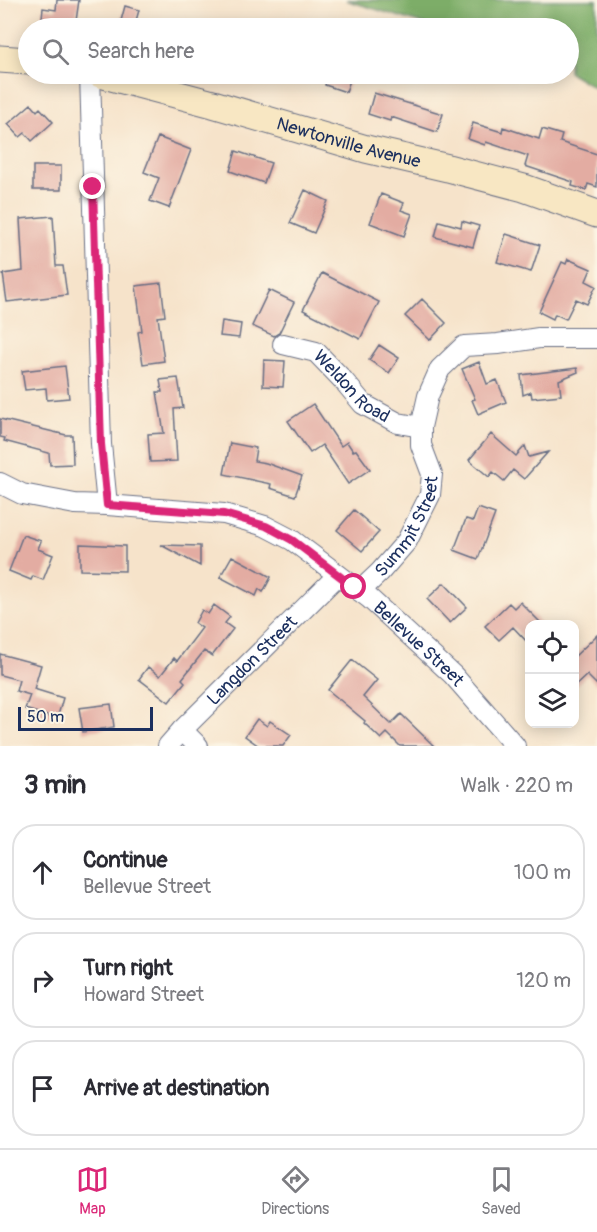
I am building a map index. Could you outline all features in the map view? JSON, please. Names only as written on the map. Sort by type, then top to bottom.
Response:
[{"type":"main road","points":[[0,59],[18,60]]},
{"type":"main road","name":"Newtonville Avenue","points":[[138,84],[366,149],[524,188],[597,214]]},
{"type":"street","points":[[90,84],[101,444],[107,505]]},
{"type":"street","name":"Summit Street","points":[[360,591],[381,572],[406,541],[430,495],[432,474],[421,445],[421,427],[428,396],[440,369],[464,346],[539,338],[597,338]]},
{"type":"street","name":"Weldon Road","points":[[283,344],[316,352],[363,404],[398,423],[421,427]]},
{"type":"street","name":"Bellevue Street","points":[[0,483],[22,494],[75,504],[224,514],[266,526],[292,540],[369,598],[453,675],[515,746]]},
{"type":"street","name":"Langdon Street","points":[[168,746],[338,574]]},
{"type":"street","points":[[182,730],[198,746]]},
{"type":"green space","points":[[346,0],[597,0],[597,89],[579,78],[579,18],[403,18]]},
{"type":"building","points":[[57,0],[79,0],[76,18],[42,18],[43,8],[56,10]]},
{"type":"building","points":[[125,6],[139,10],[137,18],[122,18]]},
{"type":"building","points":[[325,84],[349,84],[346,92]]},
{"type":"building","points":[[374,93],[443,114],[437,132],[391,117],[390,121],[368,114]]},
{"type":"building","points":[[31,104],[37,111],[40,108],[53,122],[32,141],[25,133],[20,137],[8,124]]},
{"type":"building","points":[[473,123],[502,132],[503,127],[539,139],[542,129],[562,135],[560,142],[597,154],[597,187],[588,184],[586,190],[572,186],[573,182],[525,166],[528,156],[486,142],[485,145],[468,139]]},
{"type":"building","points":[[158,137],[191,150],[169,208],[150,201],[159,178],[144,172]]},
{"type":"building","points":[[236,151],[271,163],[264,183],[230,171]]},
{"type":"building","points":[[33,166],[61,166],[61,190],[33,190]]},
{"type":"building","points":[[305,190],[328,201],[314,233],[290,223]]},
{"type":"building","points":[[381,194],[404,203],[401,210],[412,214],[404,236],[370,223]]},
{"type":"building","points":[[53,216],[56,266],[63,266],[67,295],[7,302],[3,274],[23,271],[20,219]]},
{"type":"building","points":[[439,221],[461,227],[462,221],[479,226],[473,247],[435,237]]},
{"type":"building","points":[[506,234],[540,245],[531,272],[497,262]]},
{"type":"building","points":[[568,259],[591,269],[586,281],[596,286],[587,304],[576,299],[566,319],[555,314],[553,319],[539,312],[562,262],[566,264]]},
{"type":"building","points":[[322,273],[379,302],[360,339],[303,310]]},
{"type":"building","points":[[161,283],[165,316],[158,317],[164,361],[143,364],[138,332],[142,331],[136,286]]},
{"type":"building","points":[[269,290],[294,302],[279,333],[274,336],[252,326]]},
{"type":"building","points":[[422,299],[446,323],[430,340],[405,316]]},
{"type":"building","points":[[222,321],[241,324],[239,338],[220,336]]},
{"type":"building","points":[[379,345],[399,358],[389,373],[369,360]]},
{"type":"building","points":[[264,360],[285,361],[283,387],[263,386]]},
{"type":"building","points":[[479,362],[487,384],[497,380],[506,402],[478,414],[472,400],[475,399],[462,369]]},
{"type":"building","points":[[65,366],[69,398],[47,400],[46,388],[25,390],[22,371]]},
{"type":"building","points":[[577,368],[578,372],[559,380],[561,395],[532,398],[531,392],[523,395],[521,375]]},
{"type":"building","points":[[178,378],[183,408],[174,409],[177,461],[150,462],[148,434],[164,433],[157,392],[162,392],[160,380]]},
{"type":"building","points":[[313,404],[341,446],[347,442],[370,469],[348,484],[322,445],[310,453],[288,421]]},
{"type":"building","points":[[0,419],[72,435],[73,464],[50,465],[49,453],[4,441],[5,438],[0,437]]},
{"type":"building","points":[[491,434],[516,456],[525,446],[529,457],[548,452],[524,479],[513,470],[504,481],[493,472],[489,477],[469,460]]},
{"type":"building","points":[[230,443],[256,448],[254,461],[302,476],[295,496],[270,488],[271,484],[224,474]]},
{"type":"building","points":[[478,508],[495,514],[478,559],[454,550],[466,519],[473,521]]},
{"type":"building","points":[[354,510],[379,532],[362,551],[337,530]]},
{"type":"building","points":[[23,535],[41,541],[38,549],[53,555],[43,580],[33,576],[31,580],[9,571]]},
{"type":"building","points":[[80,544],[125,546],[125,571],[80,570]]},
{"type":"building","points":[[161,545],[200,546],[200,566]]},
{"type":"building","points":[[232,556],[271,577],[263,592],[259,589],[256,596],[220,577]]},
{"type":"building","points":[[444,583],[467,607],[450,623],[427,599]]},
{"type":"building","points":[[520,602],[538,620],[525,620],[525,640],[513,627],[499,640],[485,626],[509,603],[514,608]]},
{"type":"building","points":[[214,605],[230,617],[225,623],[233,629],[212,656],[204,651],[182,679],[185,682],[169,702],[139,679],[148,667],[160,676],[174,658],[177,661],[202,628],[195,623],[202,610],[208,614]]},
{"type":"building","points":[[597,635],[597,685],[587,675],[579,682],[579,652]]},
{"type":"building","points":[[0,654],[41,665],[34,689],[63,698],[57,719],[25,709],[30,695],[16,691],[19,680],[0,675]]},
{"type":"building","points":[[352,660],[377,680],[363,697],[391,724],[401,714],[434,746],[400,746],[387,733],[381,739],[364,723],[365,721],[328,690]]},
{"type":"building","points":[[111,704],[114,727],[83,732],[79,708]]},
{"type":"building","points":[[257,719],[267,726],[270,721],[291,735],[283,746],[259,746],[245,736]]},
{"type":"route","points":[[93,187],[101,444],[107,505],[224,514],[266,526],[292,540],[354,587]]}]
